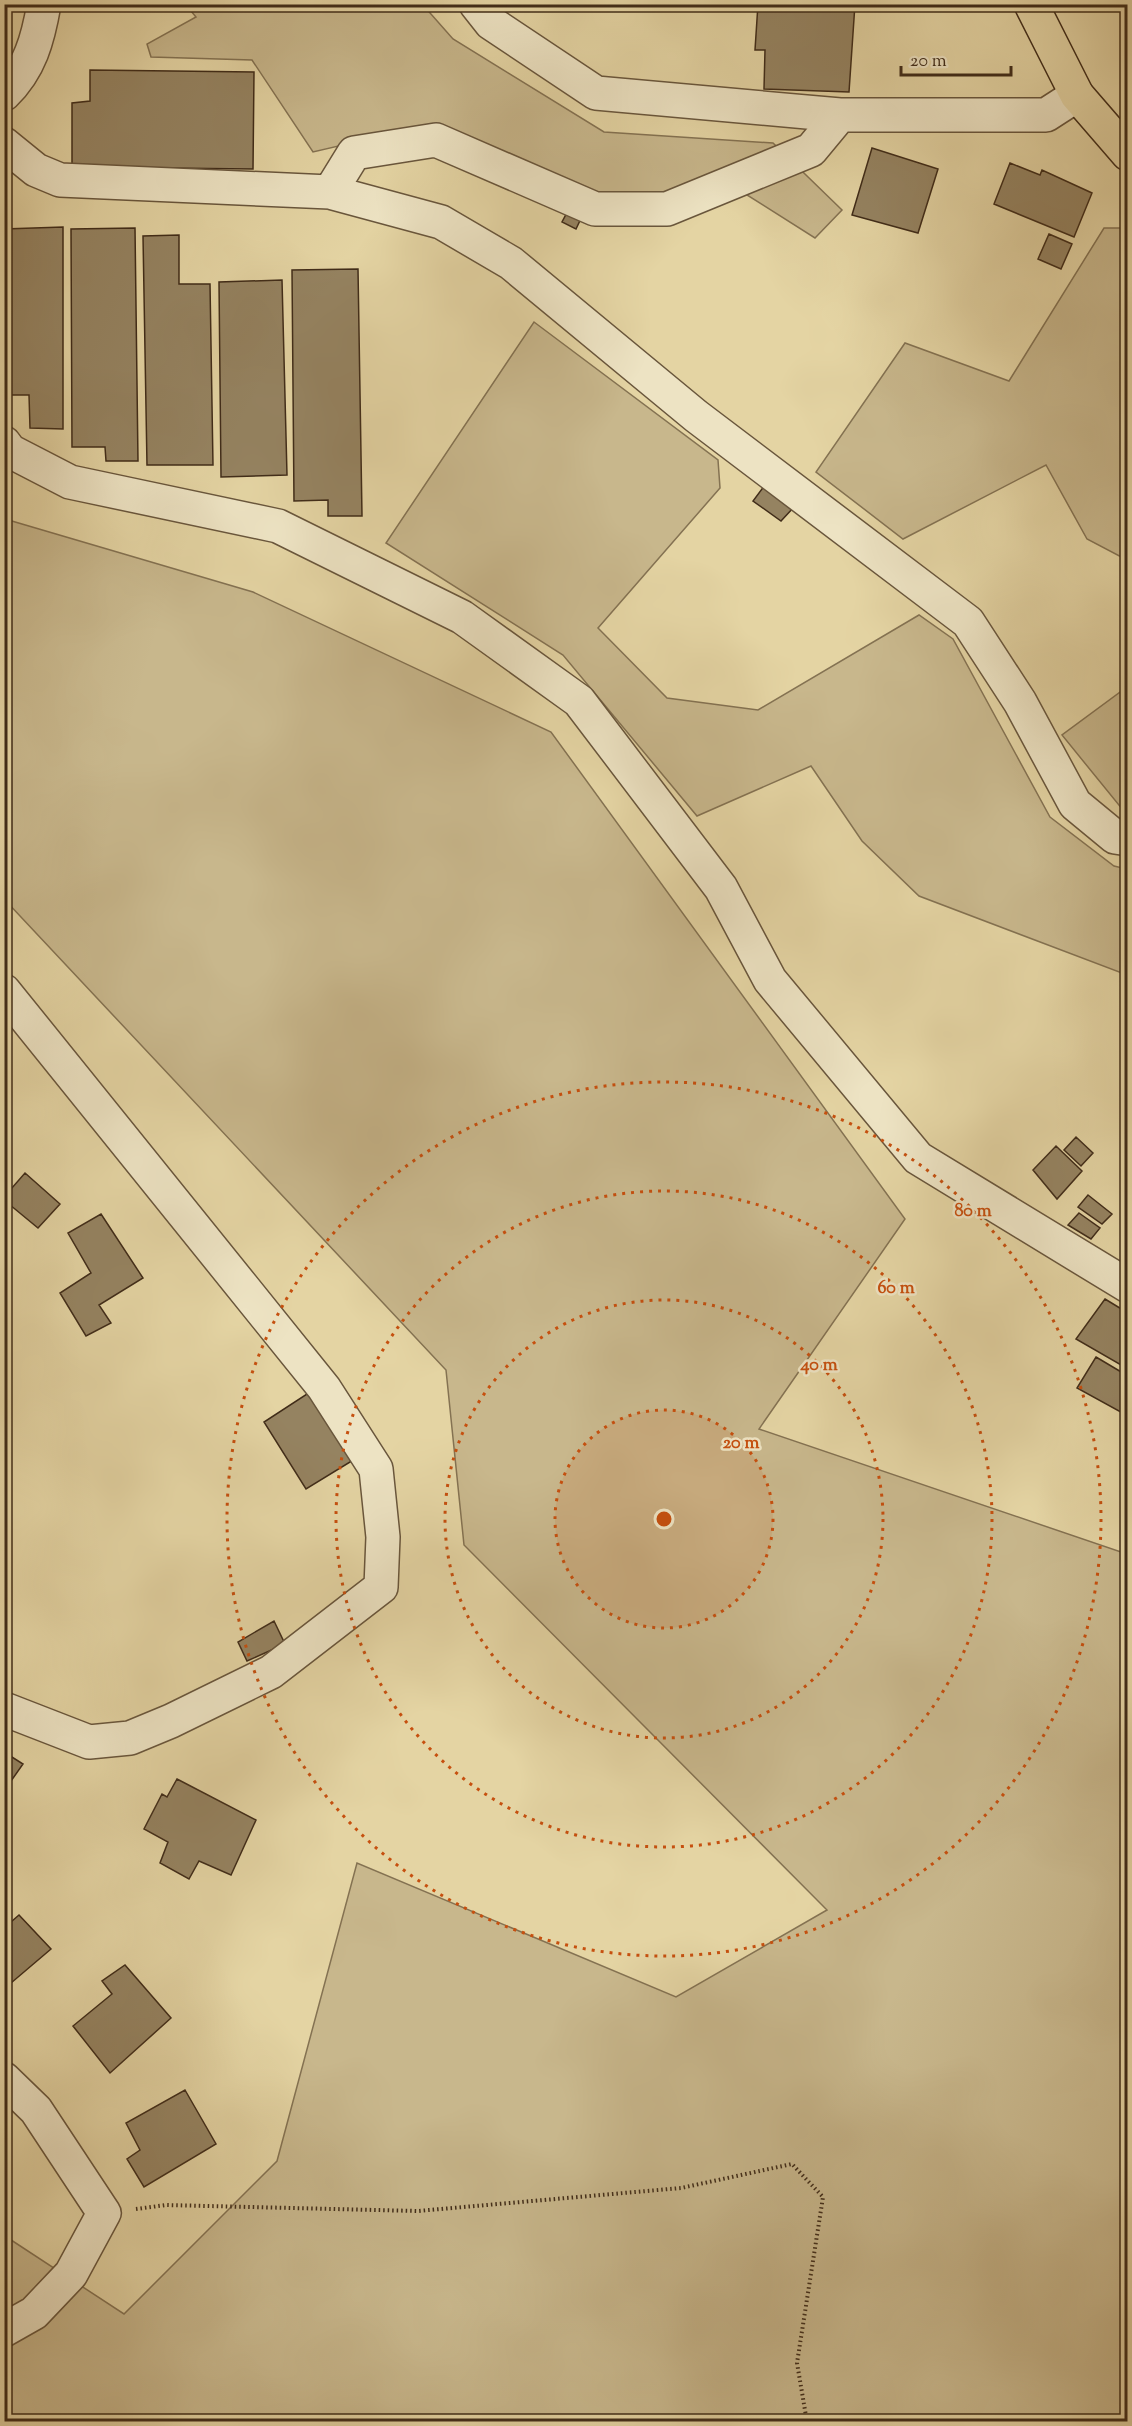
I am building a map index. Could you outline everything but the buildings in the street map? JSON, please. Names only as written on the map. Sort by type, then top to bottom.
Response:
[{"type":"main road","points":[[1031,4],[1077,95],[1128,154]]},
{"type":"street","points":[[4,94],[18,80],[37,43],[44,4]]},
{"type":"street","points":[[476,4],[491,23],[596,93],[840,115],[1046,115],[1077,95]]},
{"type":"street","points":[[330,192],[354,153],[436,140],[595,209],[667,208],[811,150],[840,115]]},
{"type":"street","points":[[4,144],[36,170],[60,180],[330,192],[441,222],[511,263],[696,416],[968,622],[1020,702],[1075,804],[1115,837],[1128,839]]},
{"type":"street","points":[[4,443],[10,451],[70,482],[278,526],[462,617],[579,701],[721,888],[770,980],[918,1158],[1128,1286]]},
{"type":"street","points":[[4,991],[324,1388],[376,1469],[383,1537],[381,1587],[271,1672],[171,1721],[130,1738],[89,1742],[4,1709]]},
{"type":"street","points":[[4,2079],[36,2110],[104,2213],[71,2274],[34,2313],[4,2330]]},
{"type":"path","points":[[104,2213],[166,2205],[418,2211],[681,2188],[792,2164],[823,2197],[797,2363],[807,2421]]},
{"type":"shaded area","points":[[186,5],[423,5],[453,39],[604,132],[773,143],[842,210],[815,238],[744,193],[596,197],[433,124],[313,152],[252,60],[151,57],[147,44],[196,17]]},
{"type":"shaded area","points":[[1104,228],[1127,228],[1127,560],[1087,539],[1046,465],[903,539],[816,472],[905,343],[1009,381]]},
{"type":"shaded area","points":[[534,322],[718,460],[720,488],[598,628],[667,698],[758,710],[919,615],[953,639],[1050,817],[1114,866],[1127,869],[1127,975],[919,896],[862,841],[811,766],[697,816],[563,655],[386,543]]},
{"type":"shaded area","points":[[5,519],[253,592],[551,732],[905,1219],[759,1429],[1127,1554],[1127,2421],[5,2421],[5,2236],[124,2314],[277,2161],[357,1863],[676,1997],[827,1910],[464,1545],[446,1370],[5,900]]},
{"type":"shaded area","points":[[1127,687],[1127,815],[1062,735]]}]
